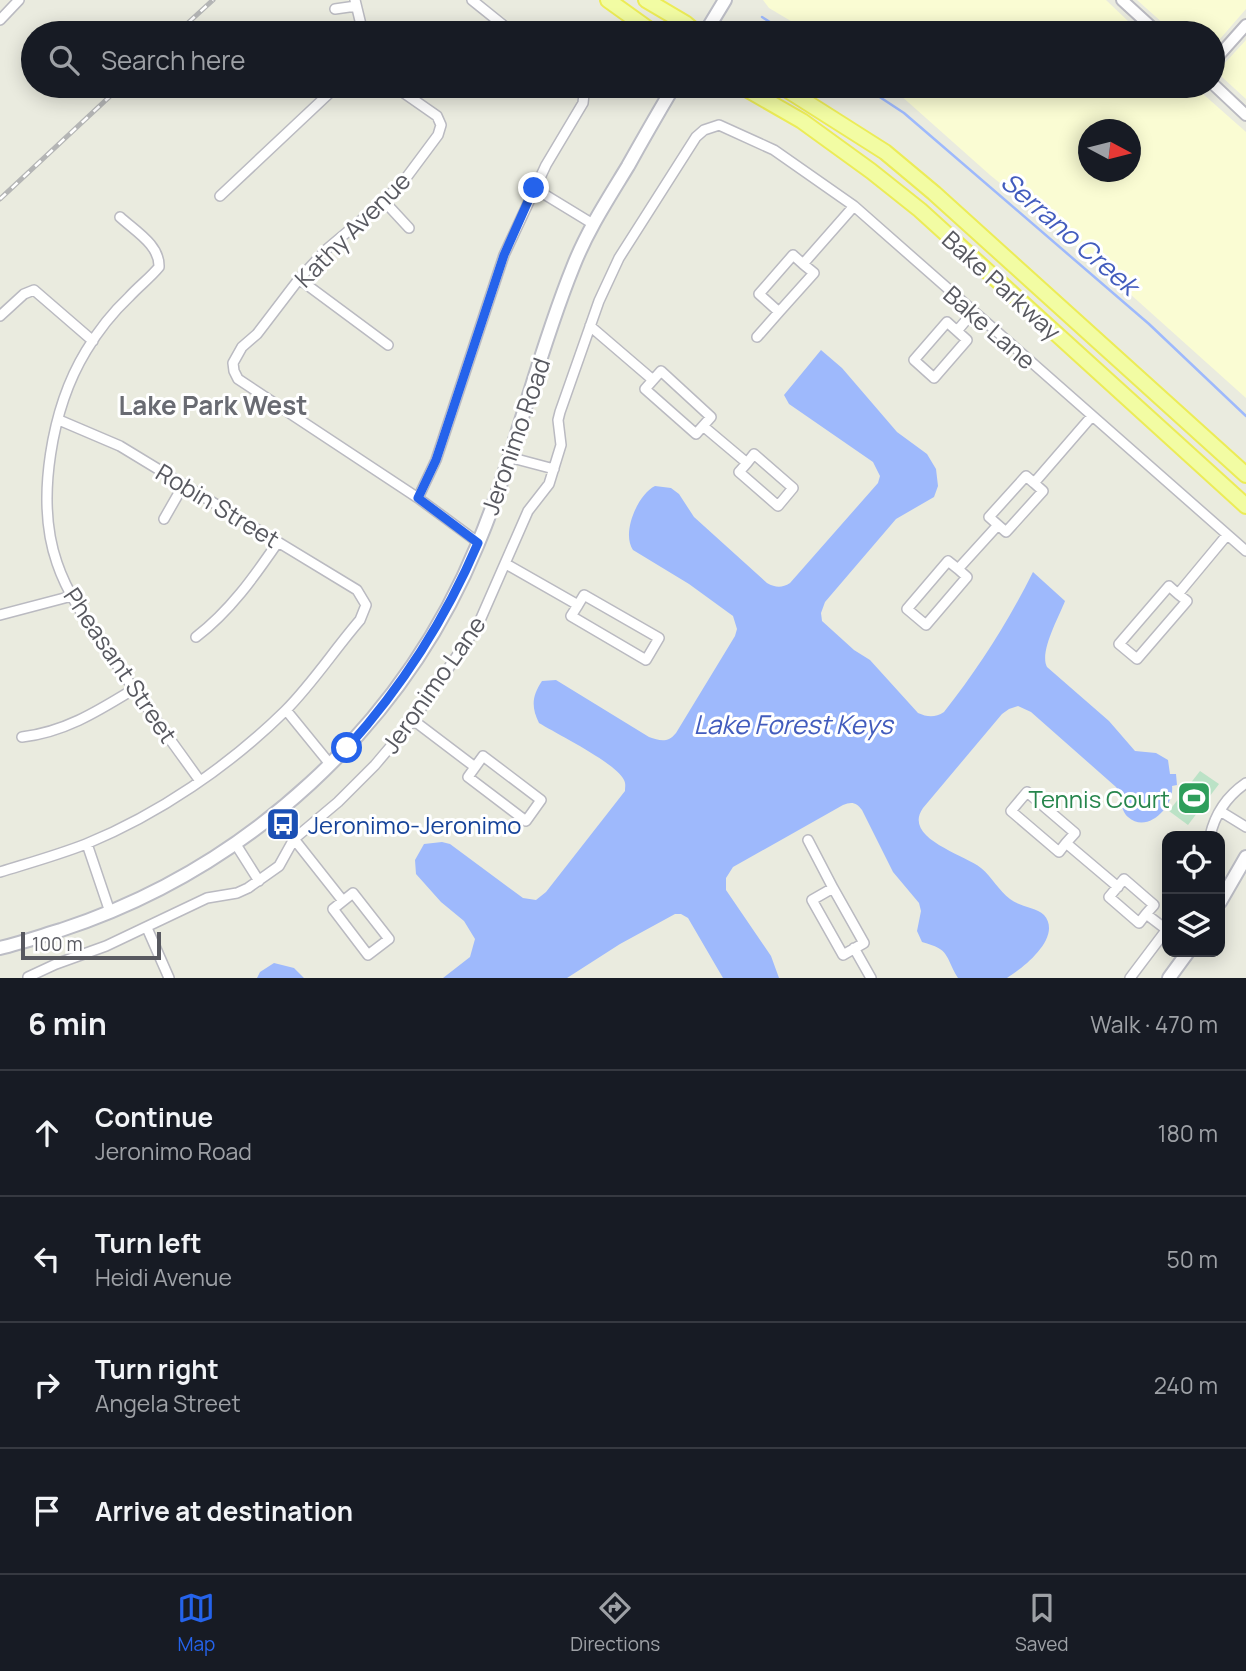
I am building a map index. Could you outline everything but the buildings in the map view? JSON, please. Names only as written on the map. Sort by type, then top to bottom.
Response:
[{"type":"main road","points":[[608,0],[637,21]]},
{"type":"main road","points":[[646,0],[682,21]]},
{"type":"main road","points":[[712,21],[725,0]]},
{"type":"main road","name":"Jeronimo Road","points":[[0,948],[110,912],[179,880],[235,843],[303,790],[363,730],[391,696],[452,601],[478,543],[509,457],[572,268],[593,224],[667,98]]},
{"type":"main road","name":"Bake Parkway","points":[[762,98],[802,121],[871,170],[920,210],[1246,506]]},
{"type":"main road","name":"Bake Parkway","points":[[800,98],[885,152],[934,193],[1246,475]]},
{"type":"main road","points":[[1225,896],[1241,878],[1246,857]]},
{"type":"main road","points":[[1169,978],[1184,957]]},
{"type":"street","points":[[0,20],[19,0]]},
{"type":"street","points":[[472,0],[498,21]]},
{"type":"street","points":[[1122,0],[1145,21]]},
{"type":"street","points":[[335,9],[356,3],[360,21]]},
{"type":"street","points":[[1225,49],[1246,25]]},
{"type":"street","points":[[1225,95],[1246,115]]},
{"type":"street","points":[[220,195],[324,98]]},
{"type":"street","name":"Kathy Avenue","points":[[411,98],[437,116],[441,125],[433,142],[406,178],[384,201],[327,249],[299,279],[257,334],[242,347],[233,363],[238,379],[418,498]]},
{"type":"street","points":[[478,543],[418,498],[436,460],[504,255],[534,188],[579,111],[581,98]]},
{"type":"street","name":"Bake Lane","points":[[719,125],[774,150],[854,206],[1246,551]]},
{"type":"street","name":"Jeronimo Lane","points":[[29,977],[147,928],[207,898],[237,893],[259,881],[279,866],[294,839],[338,802],[375,765],[413,720],[478,625],[528,511],[547,488],[561,445],[560,412],[590,326],[637,225],[695,137],[704,130],[719,125]]},
{"type":"street","points":[[534,188],[593,224]]},
{"type":"street","points":[[384,201],[409,228]]},
{"type":"street","points":[[803,264],[854,206]]},
{"type":"street","name":"Pheasant Street","points":[[120,217],[154,248],[159,258],[159,267],[109,318],[81,360],[52,445],[48,471],[48,509],[56,562],[72,596],[200,781]]},
{"type":"street","points":[[757,337],[814,273],[793,255],[759,293],[779,312]]},
{"type":"street","points":[[299,279],[388,345]]},
{"type":"street","points":[[0,316],[30,290],[41,295],[93,341]]},
{"type":"street","points":[[957,331],[973,312]]},
{"type":"street","points":[[947,322],[957,331],[967,340],[934,378],[914,360],[947,322]]},
{"type":"street","points":[[590,326],[653,380]]},
{"type":"street","points":[[661,371],[711,417],[696,434],[645,389],[653,380],[661,371]]},
{"type":"street","points":[[1034,483],[1092,416]]},
{"type":"street","name":"Robin Street","points":[[59,420],[103,437],[357,590],[366,605],[360,620],[286,710]]},
{"type":"street","points":[[703,426],[747,463]]},
{"type":"street","points":[[754,454],[793,488],[778,506],[739,472],[747,463],[754,454]]},
{"type":"street","points":[[509,457],[554,469]]},
{"type":"street","points":[[1026,476],[1034,483],[1043,491],[1006,533],[989,517],[1026,476]]},
{"type":"street","points":[[164,519],[184,484]]},
{"type":"street","points":[[958,569],[998,525]]},
{"type":"street","points":[[1178,594],[1227,535]]},
{"type":"street","points":[[196,637],[217,621],[253,579],[278,542]]},
{"type":"street","points":[[948,561],[958,569],[967,577],[926,625],[907,609],[948,561]]},
{"type":"street","points":[[506,564],[578,605]]},
{"type":"street","points":[[1169,586],[1178,594],[1187,601],[1136,659],[1119,644],[1169,586]]},
{"type":"street","points":[[584,595],[659,638],[646,660],[571,616],[578,605],[584,595]]},
{"type":"street","points":[[0,615],[72,596]]},
{"type":"street","points":[[22,737],[43,735],[65,728],[134,689]]},
{"type":"street","points":[[0,872],[87,844],[158,808],[231,759],[286,710],[330,764]]},
{"type":"street","points":[[413,720],[475,766]]},
{"type":"street","points":[[483,756],[541,800],[526,821],[468,777],[475,766],[483,756]]},
{"type":"street","points":[[1212,831],[1228,798],[1246,783]]},
{"type":"street","points":[[1027,792],[1074,833],[1066,843],[1059,852],[1011,811],[1027,792]]},
{"type":"street","points":[[1220,811],[1246,827]]},
{"type":"street","points":[[294,839],[343,901]]},
{"type":"street","points":[[808,840],[864,943],[843,954],[812,900],[833,888]]},
{"type":"street","points":[[235,843],[259,881]]},
{"type":"street","points":[[1066,843],[1118,887]]},
{"type":"street","points":[[87,844],[110,912]]},
{"type":"street","points":[[1124,879],[1154,905],[1146,914],[1139,923],[1109,897],[1124,879]]},
{"type":"street","points":[[353,893],[389,939],[369,955],[332,909],[343,901],[353,893]]},
{"type":"street","points":[[1146,914],[1162,926]]},
{"type":"street","points":[[147,928],[169,978]]},
{"type":"street","points":[[1130,978],[1162,936]]},
{"type":"street","points":[[854,948],[871,978]]},
{"type":"shaded area","points":[[763,0],[1106,0],[1128,21],[791,21],[769,8]]},
{"type":"shaded area","points":[[1137,0],[1246,0],[1246,9],[1225,33],[1225,21],[1161,21]]},
{"type":"shaded area","points":[[1246,40],[1246,99],[1225,80],[1225,63]]},
{"type":"shaded area","points":[[903,98],[1208,98],[1246,132],[1246,398],[1071,241],[990,175]]},
{"type":"shaded area","name":"Tennis Court","points":[[1200,771],[1219,784],[1188,825],[1169,811]]},
{"type":"water","name":"Lake Forest Keys","points":[[821,350],[842,368],[897,432],[927,454],[936,469],[938,486],[934,497],[896,519],[825,602],[821,613],[822,621],[854,650],[870,660],[918,713],[934,716],[944,712],[981,662],[1033,572],[1065,601],[1048,644],[1045,661],[1047,667],[1109,721],[1135,751],[1156,753],[1168,760],[1170,774],[1176,774],[1177,785],[1172,786],[1172,794],[1165,809],[1152,820],[1144,822],[1136,822],[1128,817],[1116,787],[1031,712],[1018,706],[1002,714],[923,808],[919,819],[927,836],[981,868],[1010,899],[1037,910],[1049,924],[1045,942],[1039,951],[1007,978],[958,978],[942,951],[922,942],[917,931],[921,911],[919,903],[893,872],[862,810],[852,803],[843,805],[733,867],[726,878],[726,890],[771,956],[779,978],[723,978],[688,918],[675,914],[620,944],[567,978],[443,978],[470,957],[475,939],[464,921],[441,902],[416,874],[415,860],[424,844],[450,844],[523,898],[536,900],[546,892],[625,791],[624,780],[610,765],[539,723],[534,702],[542,681],[556,680],[649,737],[667,740],[676,733],[735,636],[737,629],[733,616],[689,584],[633,550],[630,543],[630,524],[637,505],[649,490],[655,486],[671,488],[679,494],[694,517],[767,583],[779,587],[790,583],[878,483],[880,476],[873,462],[789,404],[784,395]]},
{"type":"water","points":[[274,963],[294,968],[304,978],[257,978],[260,972]]},
{"type":"waterway","name":"Serrano Creek","points":[[762,17],[768,21]]},
{"type":"waterway","name":"Serrano Creek","points":[[881,98],[904,113],[1149,324],[1246,416]]},
{"type":"railway","points":[[190,21],[213,0]]},
{"type":"railway","points":[[0,199],[108,98]]},
{"type":"place","name":"Tennis Court","points":[[1194,798]]},
{"type":"place","name":"Jeronimo-Jeronimo","points":[[283,824]]},
{"type":"district","name":"Lake Park West","points":[[213,405]]},
{"type":"route","points":[[347,748],[391,696],[429,639],[456,593],[478,543],[418,498],[428,482],[436,460],[489,295],[534,188]]}]
